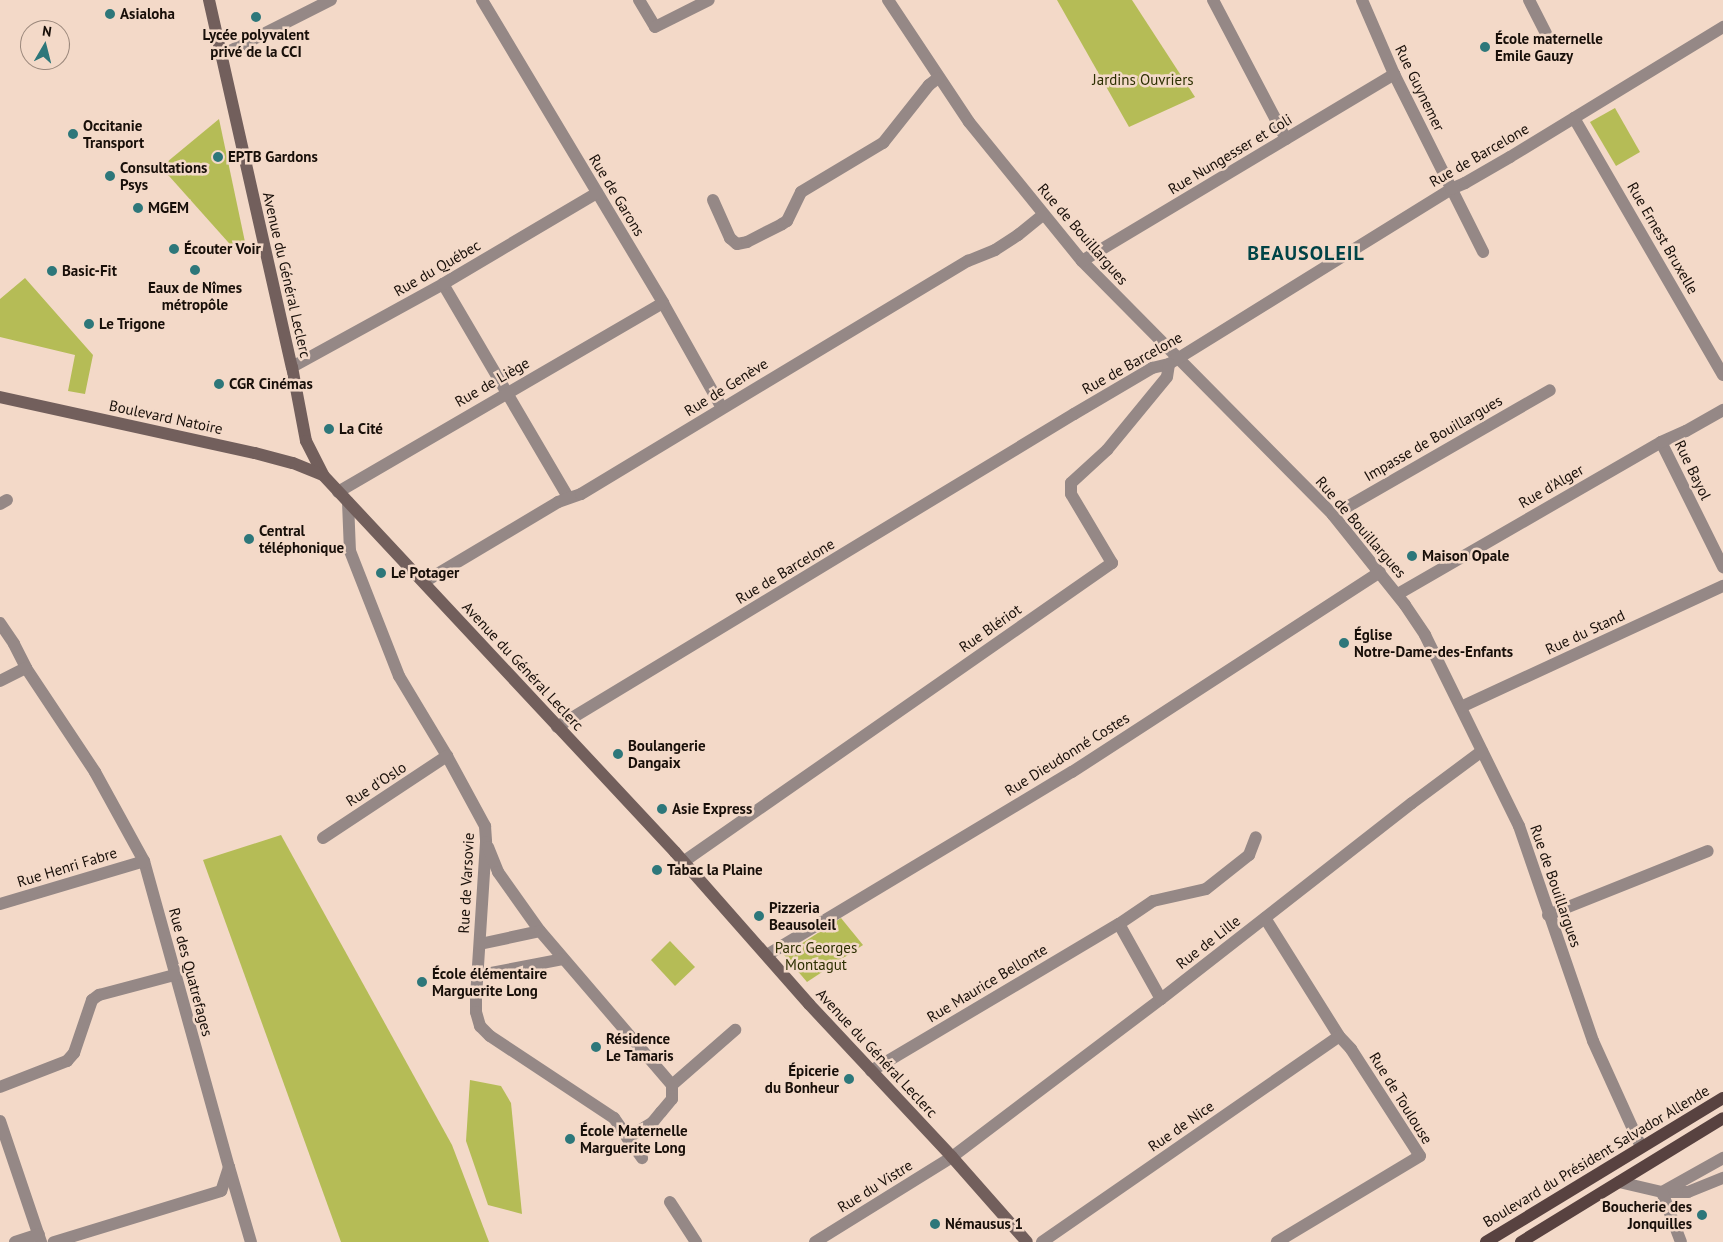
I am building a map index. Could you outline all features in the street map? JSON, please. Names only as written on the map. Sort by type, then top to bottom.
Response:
[{"type":"main road","name":"Avenue du Général Leclerc","points":[[210,0],[292,367],[306,441],[323,475],[683,862],[1027,1242]]},
{"type":"main road","name":"Boulevard Natoire","points":[[0,397],[255,453],[293,463],[323,475]]},
{"type":"main road","name":"Boulevard du Président Salvador Allende","points":[[1486,1242],[1723,1098]]},
{"type":"main road","points":[[1520,1242],[1723,1118]]},
{"type":"street","points":[[222,55],[332,0]]},
{"type":"street","name":"Rue de Garons","points":[[482,0],[663,303],[722,408]]},
{"type":"street","points":[[639,0],[655,26],[710,0]]},
{"type":"street","name":"Rue de Bouillargues","points":[[888,0],[969,122],[1042,215],[1082,262],[1173,361],[1333,515],[1398,594],[1425,635],[1519,826],[1592,1041],[1640,1147]]},
{"type":"street","points":[[1213,0],[1286,139]]},
{"type":"street","points":[[1529,0],[1546,33]]},
{"type":"street","name":"Rue Guynemer","points":[[1364,1],[1394,74],[1483,252]]},
{"type":"street","name":"Rue de Barcelone","points":[[557,727],[1152,368],[1173,361],[1451,189],[1473,179],[1723,27]]},
{"type":"street","name":"Rue Nungesser et Coli","points":[[1082,262],[1394,74]]},
{"type":"street","points":[[713,200],[730,238],[737,244],[747,242],[782,224],[787,220],[801,192],[883,143],[929,85],[938,78]]},
{"type":"street","name":"Rue Ernest Bruxelle","points":[[1574,118],[1723,375]]},
{"type":"street","name":"Rue du Québec","points":[[292,367],[443,284],[597,193]]},
{"type":"street","name":"Rue de Genève","points":[[424,582],[568,497],[581,494],[968,261],[995,250],[1018,235],[1042,215]]},
{"type":"street","points":[[443,284],[568,497]]},
{"type":"street","name":"Rue de Liège","points":[[338,492],[663,303]]},
{"type":"street","name":"Rue Blériot","points":[[683,862],[1112,563],[1071,494],[1071,483],[1107,450],[1167,377],[1173,361]]},
{"type":"street","name":"Impasse de Bouillargues","points":[[1333,515],[1550,390]]},
{"type":"street","name":"Rue d'Alger","points":[[1398,594],[1661,442],[1686,431],[1723,410]]},
{"type":"street","name":"Rue Bayol","points":[[1661,442],[1723,567]]},
{"type":"street","name":"Rue de Varsovie","points":[[348,502],[350,550],[399,676],[447,756],[485,826],[486,842],[476,1012],[480,1026],[490,1036],[614,1118],[642,1158]]},
{"type":"street","name":"Rue Dieudonné Costes","points":[[767,955],[1072,772],[1380,572]]},
{"type":"street","name":"Rue du Stand","points":[[1461,708],[1723,586]]},
{"type":"street","name":"Rue des Quatrefages","points":[[0,623],[14,644],[26,668],[95,772],[144,861],[174,975],[251,1242]]},
{"type":"street","points":[[0,681],[26,668]]},
{"type":"street","name":"Rue de Lille","points":[[952,1157],[1161,999],[1404,809],[1482,751]]},
{"type":"street","name":"Rue d'Oslo","points":[[323,838],[447,756]]},
{"type":"street","name":"Rue Maurice Bellonte","points":[[871,1071],[1119,924],[1153,901],[1206,889],[1248,855],[1256,837]]},
{"type":"street","points":[[486,842],[498,872],[540,931],[672,1085],[672,1099],[652,1123],[627,1138]]},
{"type":"street","points":[[1548,915],[1708,851]]},
{"type":"street","name":"Rue Henri Fabre","points":[[0,904],[144,861]]},
{"type":"street","name":"Rue de Toulouse","points":[[1265,918],[1339,1036],[1351,1049],[1420,1156],[1277,1242]]},
{"type":"street","points":[[1119,924],[1161,999]]},
{"type":"street","points":[[480,944],[540,931]]},
{"type":"street","points":[[486,974],[564,959]]},
{"type":"street","points":[[0,1087],[67,1061],[74,1053],[92,1000],[99,994],[174,975]]},
{"type":"street","points":[[672,1085],[735,1030]]},
{"type":"street","name":"Rue de Nice","points":[[1042,1242],[1339,1036]]},
{"type":"street","points":[[0,1121],[40,1238],[15,1242]]},
{"type":"street","name":"Rue du Vistre","points":[[815,1242],[952,1157]]},
{"type":"street","points":[[1662,1192],[1723,1158]]},
{"type":"street","points":[[54,1242],[221,1190],[229,1167]]},
{"type":"street","points":[[1619,1182],[1662,1192],[1688,1192],[1723,1178]]},
{"type":"street","points":[[1662,1192],[1681,1242]]},
{"type":"street","points":[[670,1202],[696,1242]]},
{"type":"green space","name":"Jardins Ouvriers","points":[[1057,0],[1132,0],[1195,97],[1129,127]]},
{"type":"green space","points":[[1615,108],[1640,152],[1616,166],[1590,122]]},
{"type":"green space","points":[[219,119],[245,242],[236,251],[161,167]]},
{"type":"green space","points":[[25,278],[93,355],[85,394],[68,391],[75,355],[0,337],[0,299]]},
{"type":"green space","points":[[281,835],[452,1145],[489,1242],[341,1242],[203,860]]},
{"type":"green space","name":"Parc Georges Montagut","points":[[841,918],[863,945],[807,982],[784,955]]},
{"type":"green space","points":[[670,941],[695,967],[675,986],[651,960]]},
{"type":"green space","points":[[470,1080],[501,1086],[511,1103],[522,1214],[488,1205],[466,1141]]},
{"type":"place","name":"Asialoha","points":[[110,14]]},
{"type":"place","name":"Lycée polyvalent privé de la CCI","points":[[256,17]]},
{"type":"place","name":"École maternelle Emile Gauzy","points":[[1485,47]]},
{"type":"place","name":"Occitanie Transport","points":[[73,134]]},
{"type":"place","name":"EPTB Gardons","points":[[218,157]]},
{"type":"place","name":"Consultations Psys","points":[[110,176]]},
{"type":"place","name":"MGEM","points":[[138,208]]},
{"type":"place","name":"Écouter Voir","points":[[174,249]]},
{"type":"place","name":"Eaux de Nîmes métropôle","points":[[195,270]]},
{"type":"place","name":"Basic-Fit","points":[[52,271]]},
{"type":"place","name":"Le Trigone","points":[[89,324]]},
{"type":"place","name":"CGR Cinémas","points":[[219,384]]},
{"type":"place","name":"La Cité","points":[[329,429]]},
{"type":"place","name":"Central téléphonique","points":[[249,539]]},
{"type":"place","name":"Maison Opale","points":[[1412,556]]},
{"type":"place","name":"Le Potager","points":[[381,573]]},
{"type":"place","name":"Église Notre-Dame-des-Enfants","points":[[1344,643]]},
{"type":"place","name":"Boulangerie Dangaix","points":[[618,754]]},
{"type":"place","name":"Asie Express","points":[[662,809]]},
{"type":"place","name":"Tabac la Plaine","points":[[657,870]]},
{"type":"place","name":"Pizzeria Beausoleil","points":[[759,916]]},
{"type":"place","name":"École élémentaire Marguerite Long","points":[[422,982]]},
{"type":"place","name":"Résidence Le Tamaris","points":[[596,1047]]},
{"type":"place","name":"Épicerie du Bonheur","points":[[849,1079]]},
{"type":"place","name":"École Maternelle Marguerite Long","points":[[570,1139]]},
{"type":"place","name":"Boucherie des Jonquilles","points":[[1702,1215]]},
{"type":"place","name":"Némausus 1","points":[[935,1224]]},
{"type":"district","name":"BEAUSOLEIL","points":[[1306,253]]}]
